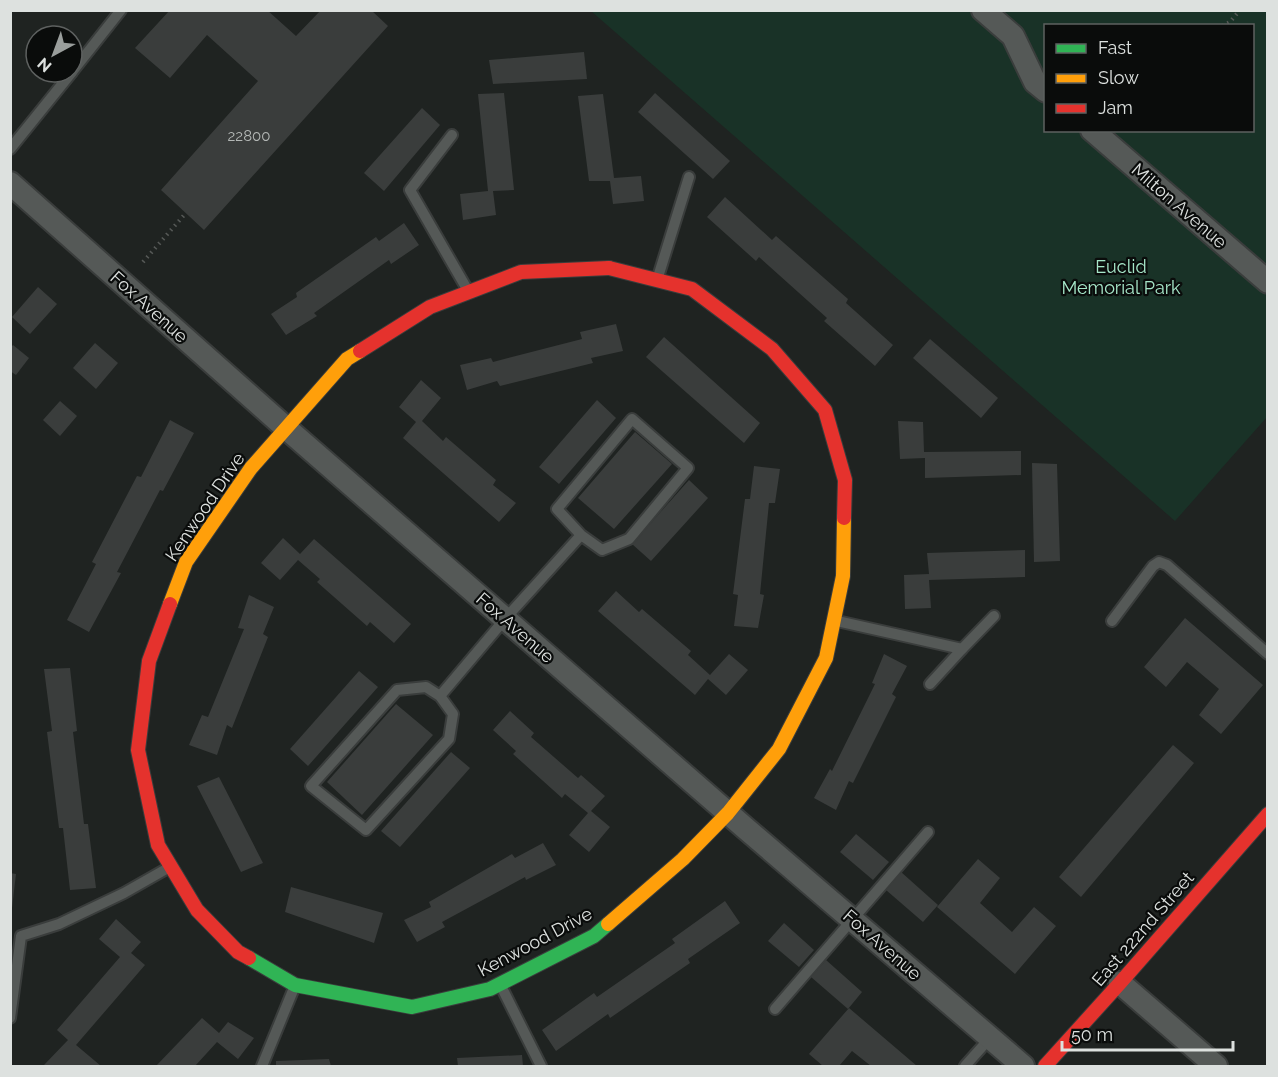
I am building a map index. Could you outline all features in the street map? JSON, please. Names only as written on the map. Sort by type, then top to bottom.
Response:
[{"type":"street","points":[[983,10],[1013,36],[1040,86]]},
{"type":"street","name":"Milton Avenue","points":[[1094,132],[1268,282]]},
{"type":"street","name":"Fox Avenue","points":[[10,183],[285,428],[1023,1066]]},
{"type":"street","name":"Kenwood Drive","points":[[609,268],[657,280],[692,289],[772,349],[825,410],[845,480],[843,576],[826,658],[779,749],[728,813],[683,860],[594,936],[490,989],[412,1007],[295,985],[238,952],[197,910],[158,845],[138,750],[149,661],[186,562],[251,468],[347,359],[430,308],[522,272],[609,268]]},
{"type":"street","name":"East 222nd Street","points":[[1045,1066],[1268,814]]},
{"type":"street","points":[[1120,983],[1216,1066]]},
{"type":"lane","points":[[84,57],[121,10]]},
{"type":"lane","points":[[10,149],[62,84]]},
{"type":"lane","points":[[452,135],[410,190],[469,292]]},
{"type":"lane","points":[[657,280],[689,177]]},
{"type":"lane","points":[[632,419],[688,468],[629,539],[602,550],[581,535],[557,509],[632,419]]},
{"type":"lane","points":[[440,696],[505,619],[581,535]]},
{"type":"lane","points":[[1112,621],[1153,566],[1159,562],[1167,565],[1268,654]]},
{"type":"lane","points":[[930,684],[994,616]]},
{"type":"lane","points":[[834,621],[962,649]]},
{"type":"lane","points":[[426,687],[440,696],[453,714],[449,739],[366,830],[311,786],[397,690],[426,687]]},
{"type":"lane","points":[[775,1009],[928,832]]},
{"type":"lane","points":[[10,1018],[21,936],[59,924],[124,893],[170,866]]},
{"type":"lane","points":[[500,983],[541,1066]]},
{"type":"lane","points":[[262,1066],[295,985]]},
{"type":"lane","points":[[965,1066],[990,1038]]},
{"type":"path","points":[[1226,24],[1240,10]]},
{"type":"path","points":[[143,262],[185,214]]},
{"type":"green space","name":"Euclid Memorial Park","points":[[591,11],[1267,11],[1267,417],[1175,521]]},
{"type":"building","points":[[170,10],[267,10],[296,36],[321,10],[371,10],[388,26],[204,230],[161,190],[258,81],[207,35],[170,78],[135,48]]},
{"type":"building","points":[[584,52],[587,79],[493,84],[489,60]]},
{"type":"building","points":[[504,93],[514,190],[493,191],[496,215],[463,220],[460,194],[488,191],[478,94]]},
{"type":"building","points":[[655,93],[730,161],[713,179],[638,112]]},
{"type":"building","points":[[603,94],[614,178],[641,176],[644,201],[613,204],[610,181],[589,181],[578,96]]},
{"type":"building","points":[[422,108],[440,125],[384,191],[364,173]]},
{"type":"building","points":[[725,197],[772,240],[776,236],[848,299],[846,303],[893,345],[875,366],[824,321],[827,318],[759,257],[756,261],[707,217]]},
{"type":"building","points":[[404,223],[419,245],[391,264],[389,260],[314,313],[317,316],[286,335],[271,314],[297,297],[296,293],[376,237],[379,241]]},
{"type":"building","points":[[38,287],[57,304],[30,334],[12,317]]},
{"type":"building","points":[[616,324],[623,351],[591,358],[593,363],[500,386],[497,381],[467,390],[460,365],[491,358],[493,362],[582,339],[580,332]]},
{"type":"building","points":[[664,337],[760,423],[744,443],[646,357]]},
{"type":"building","points":[[930,339],[998,398],[981,418],[913,358]]},
{"type":"building","points":[[95,343],[118,363],[96,389],[73,368]]},
{"type":"building","points":[[13,345],[29,358],[16,375],[10,371],[10,348]]},
{"type":"building","points":[[421,380],[441,398],[422,421],[443,441],[446,437],[496,480],[493,485],[516,503],[499,522],[403,438],[416,422],[399,407]]},
{"type":"building","points":[[597,400],[616,418],[559,484],[539,467]]},
{"type":"building","points":[[60,401],[77,416],[60,436],[43,420]]},
{"type":"building","points":[[170,420],[194,433],[163,491],[160,490],[117,572],[121,573],[89,632],[67,620],[96,564],[92,562],[137,476],[141,477]]},
{"type":"building","points":[[898,421],[923,422],[924,452],[1021,451],[1021,475],[925,478],[925,458],[900,459]]},
{"type":"building","points":[[635,432],[672,464],[614,529],[578,498]]},
{"type":"building","points":[[1032,463],[1057,464],[1060,561],[1034,562]]},
{"type":"building","points":[[754,466],[780,469],[775,503],[769,503],[760,594],[764,595],[758,628],[734,626],[738,595],[733,594],[745,499],[750,499]]},
{"type":"building","points":[[689,480],[708,498],[651,561],[632,544]]},
{"type":"building","points":[[283,538],[300,554],[314,539],[411,624],[394,643],[370,622],[367,626],[317,582],[320,579],[298,560],[280,580],[261,563]]},
{"type":"building","points":[[1025,550],[1025,577],[929,580],[931,608],[905,609],[904,575],[929,574],[927,553]]},
{"type":"building","points":[[616,591],[639,612],[642,609],[691,651],[688,655],[710,675],[729,654],[748,670],[726,695],[708,679],[695,695],[598,611]]},
{"type":"building","points":[[249,595],[274,607],[263,634],[268,637],[232,728],[227,725],[217,755],[189,745],[202,715],[208,717],[244,629],[238,628]]},
{"type":"building","points":[[1185,618],[1263,685],[1221,734],[1199,715],[1219,689],[1187,662],[1166,687],[1144,667]]},
{"type":"building","points":[[884,654],[907,666],[892,694],[896,697],[853,783],[849,781],[836,810],[814,798],[830,769],[832,771],[875,684],[872,683]]},
{"type":"building","points":[[70,668],[77,731],[73,732],[84,824],[88,824],[96,888],[70,890],[63,828],[59,828],[47,732],[52,731],[44,669]]},
{"type":"building","points":[[359,671],[378,687],[308,766],[290,749]]},
{"type":"building","points":[[396,704],[433,735],[362,815],[327,782]]},
{"type":"building","points":[[510,711],[534,733],[531,737],[578,778],[581,775],[605,796],[591,811],[610,827],[589,852],[569,835],[588,813],[565,794],[562,798],[513,754],[516,751],[493,730]]},
{"type":"building","points":[[1173,745],[1194,763],[1081,897],[1059,877]]},
{"type":"building","points":[[451,752],[470,768],[400,847],[381,831]]},
{"type":"building","points":[[219,777],[263,863],[241,872],[197,786]]},
{"type":"building","points":[[856,834],[889,862],[873,880],[840,852]]},
{"type":"building","points":[[543,843],[556,865],[526,880],[525,877],[442,922],[445,927],[417,942],[404,920],[431,907],[429,902],[512,854],[515,858]]},
{"type":"building","points":[[978,859],[1000,878],[980,903],[1012,932],[1034,907],[1056,926],[1015,974],[937,907]]},
{"type":"building","points":[[901,872],[938,905],[923,922],[886,890]]},
{"type":"building","points":[[10,873],[16,874],[12,908],[10,908]]},
{"type":"building","points":[[291,887],[383,913],[374,943],[285,912]]},
{"type":"building","points":[[725,901],[740,923],[688,959],[690,963],[610,1018],[608,1014],[556,1051],[542,1030],[594,993],[597,997],[675,943],[672,939]]},
{"type":"building","points":[[116,919],[141,942],[131,953],[145,965],[76,1045],[101,1066],[46,1066],[44,1065],[68,1040],[57,1030],[120,957],[99,939]]},
{"type":"building","points":[[784,923],[814,950],[799,967],[768,941]]},
{"type":"building","points":[[826,960],[862,992],[848,1009],[811,977]]},
{"type":"building","points":[[849,1008],[917,1066],[871,1066],[852,1051],[839,1066],[823,1066],[809,1054]]},
{"type":"building","points":[[202,1018],[219,1033],[228,1022],[254,1038],[238,1059],[217,1042],[195,1066],[156,1066]]},
{"type":"building","points":[[522,1055],[523,1066],[458,1066],[457,1058]]},
{"type":"building","points":[[329,1059],[331,1066],[276,1066],[276,1061]]},
{"type":"traffic: fast","points":[[249,958],[295,985],[412,1007],[490,989],[594,936],[608,924]]},
{"type":"traffic: slow","points":[[170,604],[186,562],[251,468],[347,359],[360,351]]},
{"type":"traffic: slow","points":[[608,924],[683,859],[728,813],[779,749],[826,658],[843,576],[844,518]]},
{"type":"traffic: jam","points":[[609,268],[692,289],[772,349],[825,410],[845,480],[844,518]]},
{"type":"traffic: jam","points":[[360,351],[430,307],[521,272],[609,268]]},
{"type":"traffic: jam","points":[[170,604],[149,661],[138,750],[158,845],[197,910],[238,952],[249,958]]},
{"type":"traffic: jam","points":[[1045,1066],[1268,814]]}]
